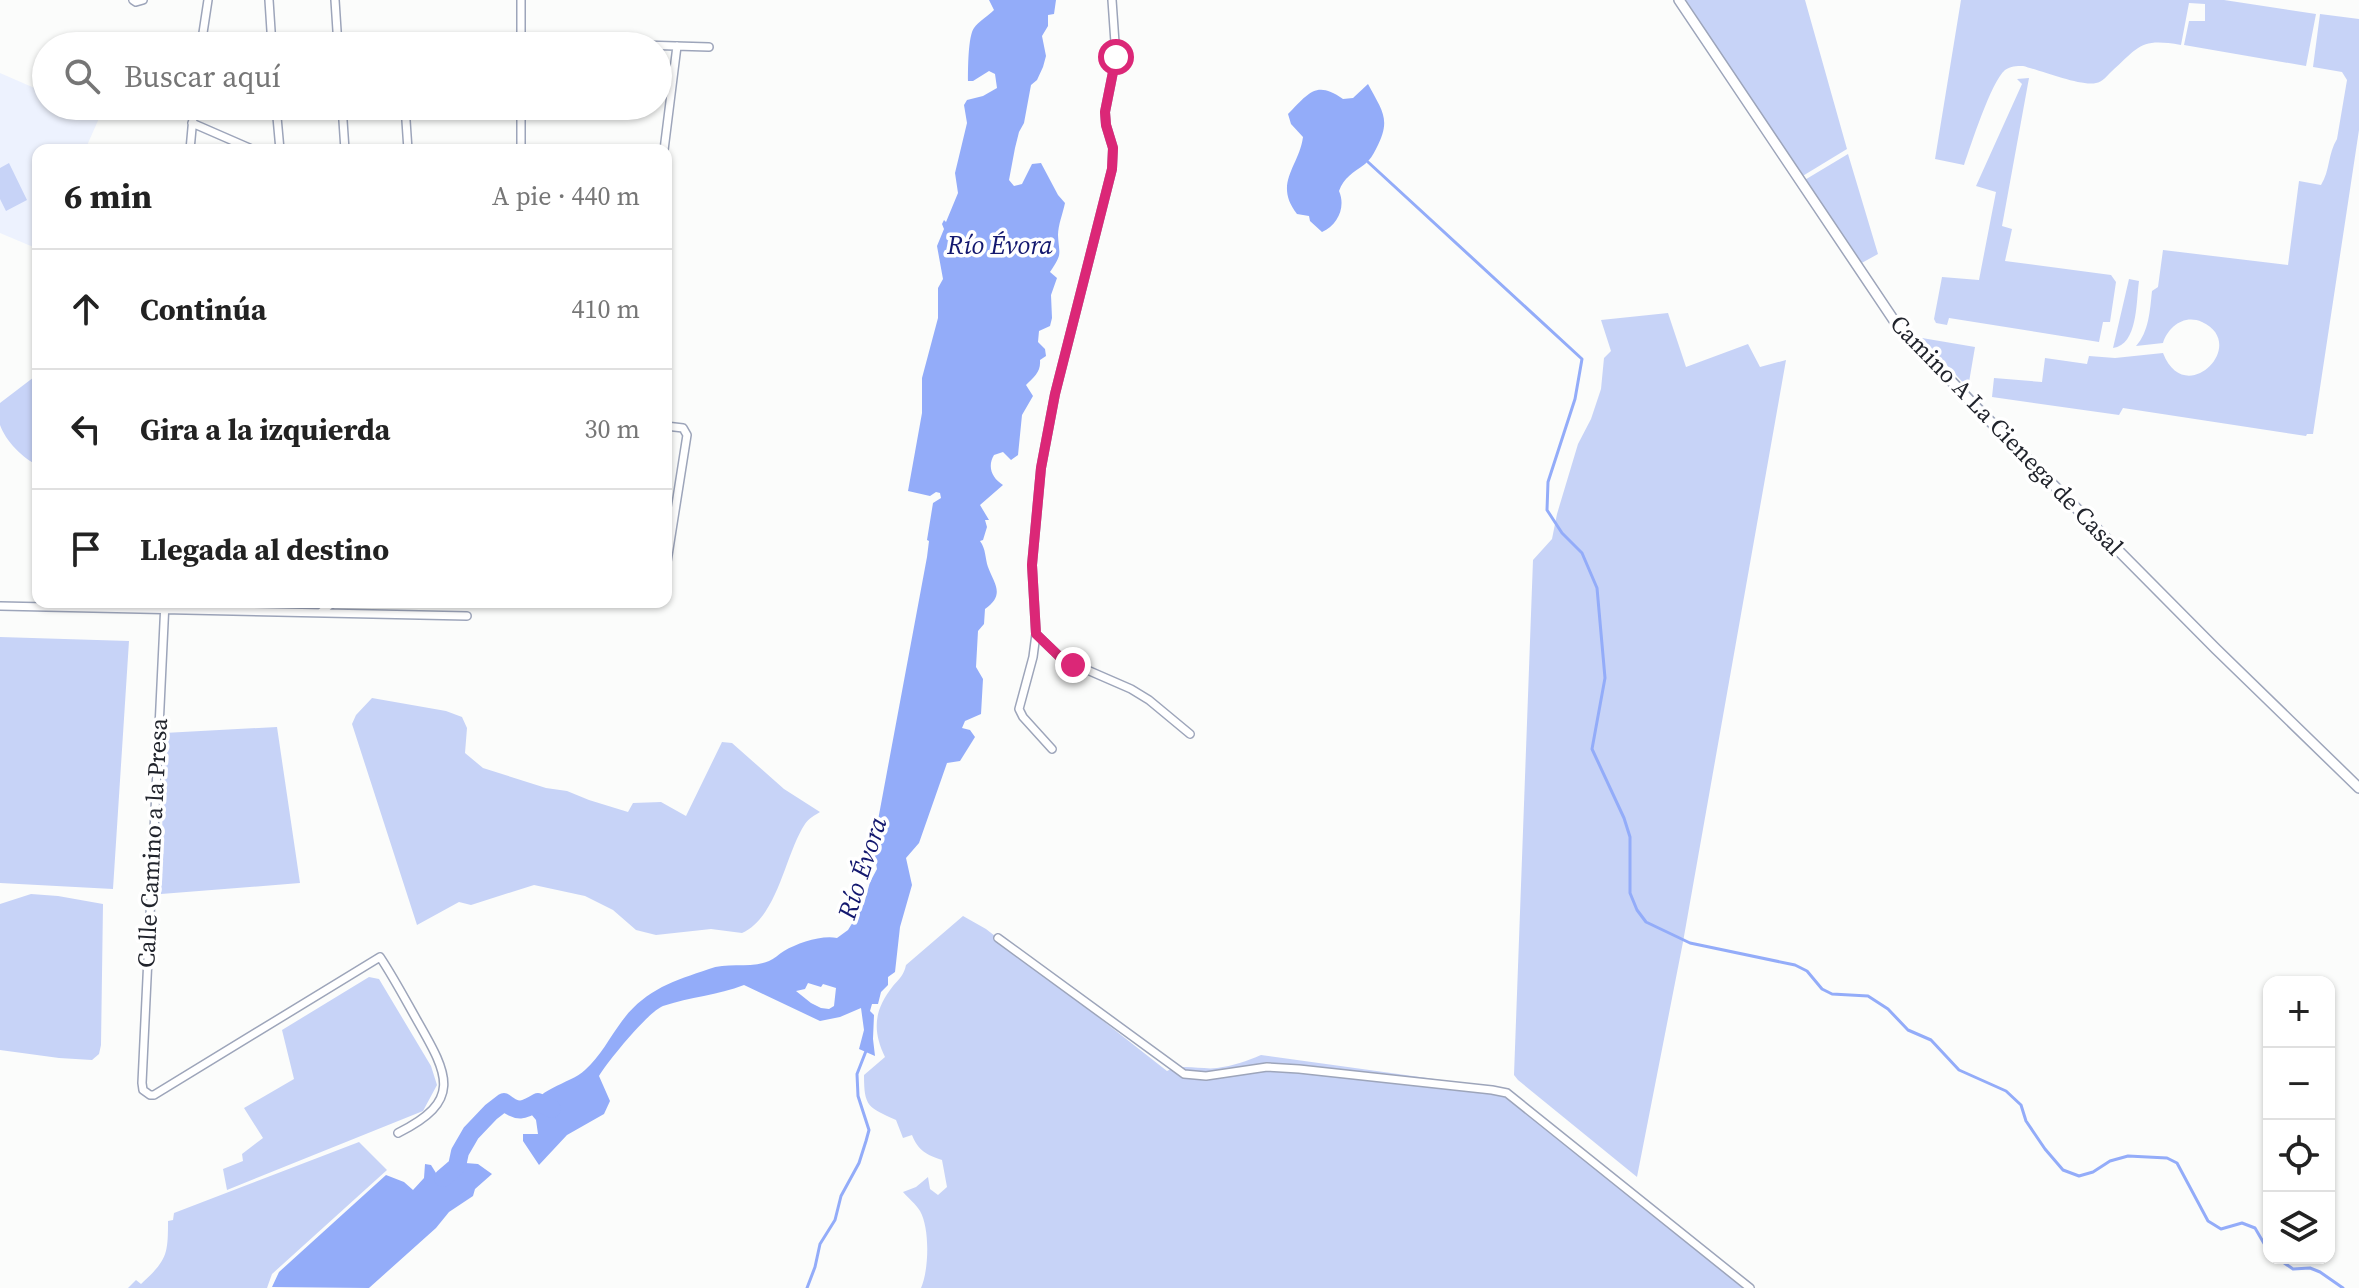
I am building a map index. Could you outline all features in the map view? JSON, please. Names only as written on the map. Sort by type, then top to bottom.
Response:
[{"type":"street","points":[[133,0],[143,0]]},
{"type":"street","points":[[203,32],[208,0]]},
{"type":"street","points":[[269,0],[271,32]]},
{"type":"street","points":[[335,0],[337,32]]},
{"type":"street","points":[[521,0],[521,32]]},
{"type":"street","points":[[1052,749],[1019,709],[1036,634],[1032,565],[1041,468],[1055,394],[1112,169],[1113,148],[1105,112],[1116,57],[1112,0]]},
{"type":"street","name":"Camino A La Cienega de Casal","points":[[1679,0],[1895,322],[2216,649],[2359,788]]},
{"type":"street","points":[[672,46],[709,47]]},
{"type":"street","points":[[672,86],[677,46]]},
{"type":"street","points":[[190,144],[192,120]]},
{"type":"street","points":[[277,120],[279,144]]},
{"type":"street","points":[[343,120],[345,144]]},
{"type":"street","points":[[406,120],[408,144]]},
{"type":"street","points":[[521,120],[521,144]]},
{"type":"street","points":[[665,144],[668,120]]},
{"type":"street","points":[[192,123],[240,144]]},
{"type":"street","points":[[672,427],[683,428],[687,435],[672,530]]},
{"type":"street","points":[[0,606],[32,606]]},
{"type":"street","name":"Calle Camino a la Presa","points":[[164,608],[142,1083],[146,1094],[154,1095],[380,957],[433,1048],[444,1081],[435,1109],[421,1121],[398,1133]]},
{"type":"street","points":[[208,608],[467,616]]},
{"type":"street","points":[[319,613],[326,608]]},
{"type":"street","points":[[1036,634],[1062,659],[1131,689],[1160,708],[1190,734]]},
{"type":"street","points":[[998,938],[1184,1074],[1206,1076],[1267,1067],[1507,1093],[1750,1288]]},
{"type":"shaded area","points":[[1686,0],[1805,0],[1847,149],[1801,177]]},
{"type":"shaded area","points":[[1961,0],[2224,0],[2316,14],[2306,66],[2184,45],[2189,21],[2205,21],[2205,4],[2189,3],[2181,45],[2157,43],[2142,46],[2098,82],[2090,84],[2071,80],[2023,66],[2009,68],[1994,87],[1964,165],[1935,159]]},
{"type":"shaded area","points":[[2320,14],[2359,19],[2359,130],[2313,434],[2306,436],[2123,408],[2119,415],[1992,397],[1994,378],[2042,382],[2045,358],[2087,364],[2089,356],[2115,358],[2163,353],[2173,369],[2185,375],[2198,374],[2209,367],[2217,357],[2219,344],[2215,332],[2202,322],[2183,321],[2169,332],[2163,343],[2136,346],[2146,327],[2152,291],[2158,287],[2163,250],[2288,265],[2299,181],[2321,185],[2324,180],[2337,139],[2347,80],[2342,72],[2313,67]]},
{"type":"shaded area","points":[[0,73],[32,87],[32,120],[98,120],[88,144],[32,144],[32,246],[0,233]]},
{"type":"shaded area","points":[[2029,78],[2002,226],[2012,229],[2005,261],[2111,275],[2116,282],[2110,322],[2103,322],[2099,342],[1949,318],[1947,325],[1936,323],[1934,319],[1942,277],[1979,280],[1996,192],[1976,186],[2022,84],[2017,79]]},
{"type":"shaded area","points":[[1848,154],[1878,254],[1858,265],[1803,181]]},
{"type":"shaded area","points":[[9,163],[27,200],[6,211],[0,199],[0,168]]},
{"type":"shaded area","points":[[2129,279],[2139,281],[2134,321],[2127,339],[2113,348]]},
{"type":"shaded area","points":[[1668,313],[1686,367],[1748,344],[1760,367],[1786,360],[1683,942],[1637,1177],[1514,1075],[1533,560],[1552,539],[1578,444],[1601,389],[1604,358],[1611,351],[1601,320]]},
{"type":"shaded area","points":[[1922,338],[1975,347],[1968,388]]},
{"type":"shaded area","points":[[32,379],[32,461],[6,437],[0,425],[0,403]]},
{"type":"shaded area","points":[[0,637],[129,641],[113,889],[0,883]]},
{"type":"shaded area","points":[[372,698],[446,711],[462,717],[467,728],[465,753],[483,768],[628,812],[633,803],[661,802],[686,816],[722,742],[732,743],[784,789],[820,812],[806,822],[764,913],[742,933],[711,929],[656,935],[636,930],[613,910],[585,896],[534,885],[471,905],[459,902],[417,925],[352,724]]},
{"type":"shaded area","points":[[277,727],[300,883],[161,894],[164,733]]},
{"type":"shaded area","points":[[31,894],[103,904],[101,1045],[99,1054],[92,1060],[0,1050],[0,904]]},
{"type":"shaded area","points":[[963,916],[986,929],[1167,1071],[1178,1067],[1223,1067],[1261,1055],[1492,1087],[1508,1096],[1746,1288],[921,1288],[927,1260],[926,1228],[920,1211],[903,1192],[916,1187],[928,1177],[930,1189],[938,1195],[947,1187],[942,1160],[923,1151],[912,1135],[903,1138],[896,1120],[870,1105],[865,1094],[864,1075],[885,1057],[877,1029],[882,1003],[906,965]]},
{"type":"shaded area","points":[[369,977],[379,979],[431,1066],[437,1085],[423,1111],[227,1190],[223,1169],[243,1161],[242,1154],[263,1138],[244,1108],[294,1079],[282,1030]]},
{"type":"shaded area","points":[[359,1142],[387,1170],[272,1274],[267,1288],[128,1288],[136,1280],[141,1284],[161,1262],[166,1250],[168,1221],[173,1220],[174,1213]]},
{"type":"water","name":"Río Évora","points":[[989,0],[1056,0],[1054,14],[1048,15],[1048,26],[1042,36],[1046,56],[1037,80],[1031,85],[1009,180],[1014,186],[1022,184],[1032,164],[1041,163],[1065,203],[1058,231],[1059,254],[1050,272],[1057,278],[1051,295],[1050,326],[1039,331],[1038,342],[1045,349],[1046,356],[1040,360],[1038,371],[1026,385],[1033,396],[1022,415],[1018,455],[1011,460],[1003,452],[994,455],[992,472],[1003,485],[980,505],[989,520],[985,520],[987,527],[980,541],[997,590],[995,599],[985,609],[984,624],[978,631],[976,667],[983,679],[981,714],[965,721],[962,728],[970,730],[975,737],[960,761],[947,763],[919,843],[906,858],[912,885],[900,927],[895,972],[888,977],[888,985],[881,992],[878,1004],[872,1004],[870,1011],[874,1015],[875,1056],[859,1049],[864,1030],[861,1008],[820,1021],[744,985],[663,1006],[639,1027],[599,1076],[610,1101],[604,1114],[567,1135],[539,1165],[523,1141],[523,1134],[538,1134],[536,1120],[531,1114],[533,1105],[545,1093],[590,1065],[640,1001],[672,983],[709,969],[762,963],[803,943],[837,938],[848,930],[864,904],[877,869],[873,847],[927,557],[933,503],[941,498],[940,493],[936,492],[930,496],[908,491],[922,413],[922,378],[938,318],[938,288],[943,279],[937,246],[944,229],[942,224],[944,220],[946,222],[958,193],[955,173],[967,123],[964,105],[967,100],[997,88],[995,74],[989,71],[968,81],[972,32],[994,10]],"holes":[[[808,983],[821,987],[823,984],[836,988],[834,1006],[829,1009],[811,1003],[796,991],[805,989]]]},
{"type":"water","points":[[1368,84],[1383,115],[1381,139],[1368,161],[1343,182],[1339,191],[1342,203],[1339,215],[1322,232],[1309,216],[1297,214],[1287,193],[1287,184],[1303,137],[1291,124],[1288,114],[1313,92],[1326,90],[1343,99],[1353,98]]},
{"type":"water","points":[[453,1162],[478,1164],[492,1174],[475,1189],[473,1196],[449,1212],[436,1228],[369,1288],[272,1287],[279,1272],[386,1175],[404,1182],[413,1190],[424,1178],[425,1164],[431,1165],[436,1173]]},
{"type":"waterway","points":[[1368,162],[1582,359],[1575,399],[1548,482],[1547,510],[1562,533],[1582,553],[1597,588],[1605,678],[1592,749],[1630,837],[1630,893],[1646,922],[1690,943],[1795,965],[1807,971],[1822,989],[1832,994],[1868,996],[1888,1009],[1908,1030],[1931,1040],[1959,1070],[2006,1091],[2021,1105],[2026,1121],[2063,1170],[2079,1176],[2128,1156],[2167,1158],[2177,1163],[2208,1221],[2221,1229],[2242,1223],[2255,1228],[2263,1242]]},
{"type":"waterway","points":[[807,1288],[820,1244],[835,1220],[841,1196],[859,1163],[869,1130],[858,1096],[857,1074],[866,1051]]},
{"type":"waterway","name":"Río Évora","points":[[443,1178],[457,1166],[460,1152],[471,1133],[504,1102],[517,1109],[538,1102],[552,1109]]},
{"type":"waterway","points":[[2286,1264],[2293,1269],[2310,1268],[2320,1272],[2343,1288]]},
{"type":"route","points":[[1073,665],[1051,650],[1036,634],[1032,565],[1041,468],[1055,394],[1112,169],[1113,148],[1105,112],[1116,57]]}]
